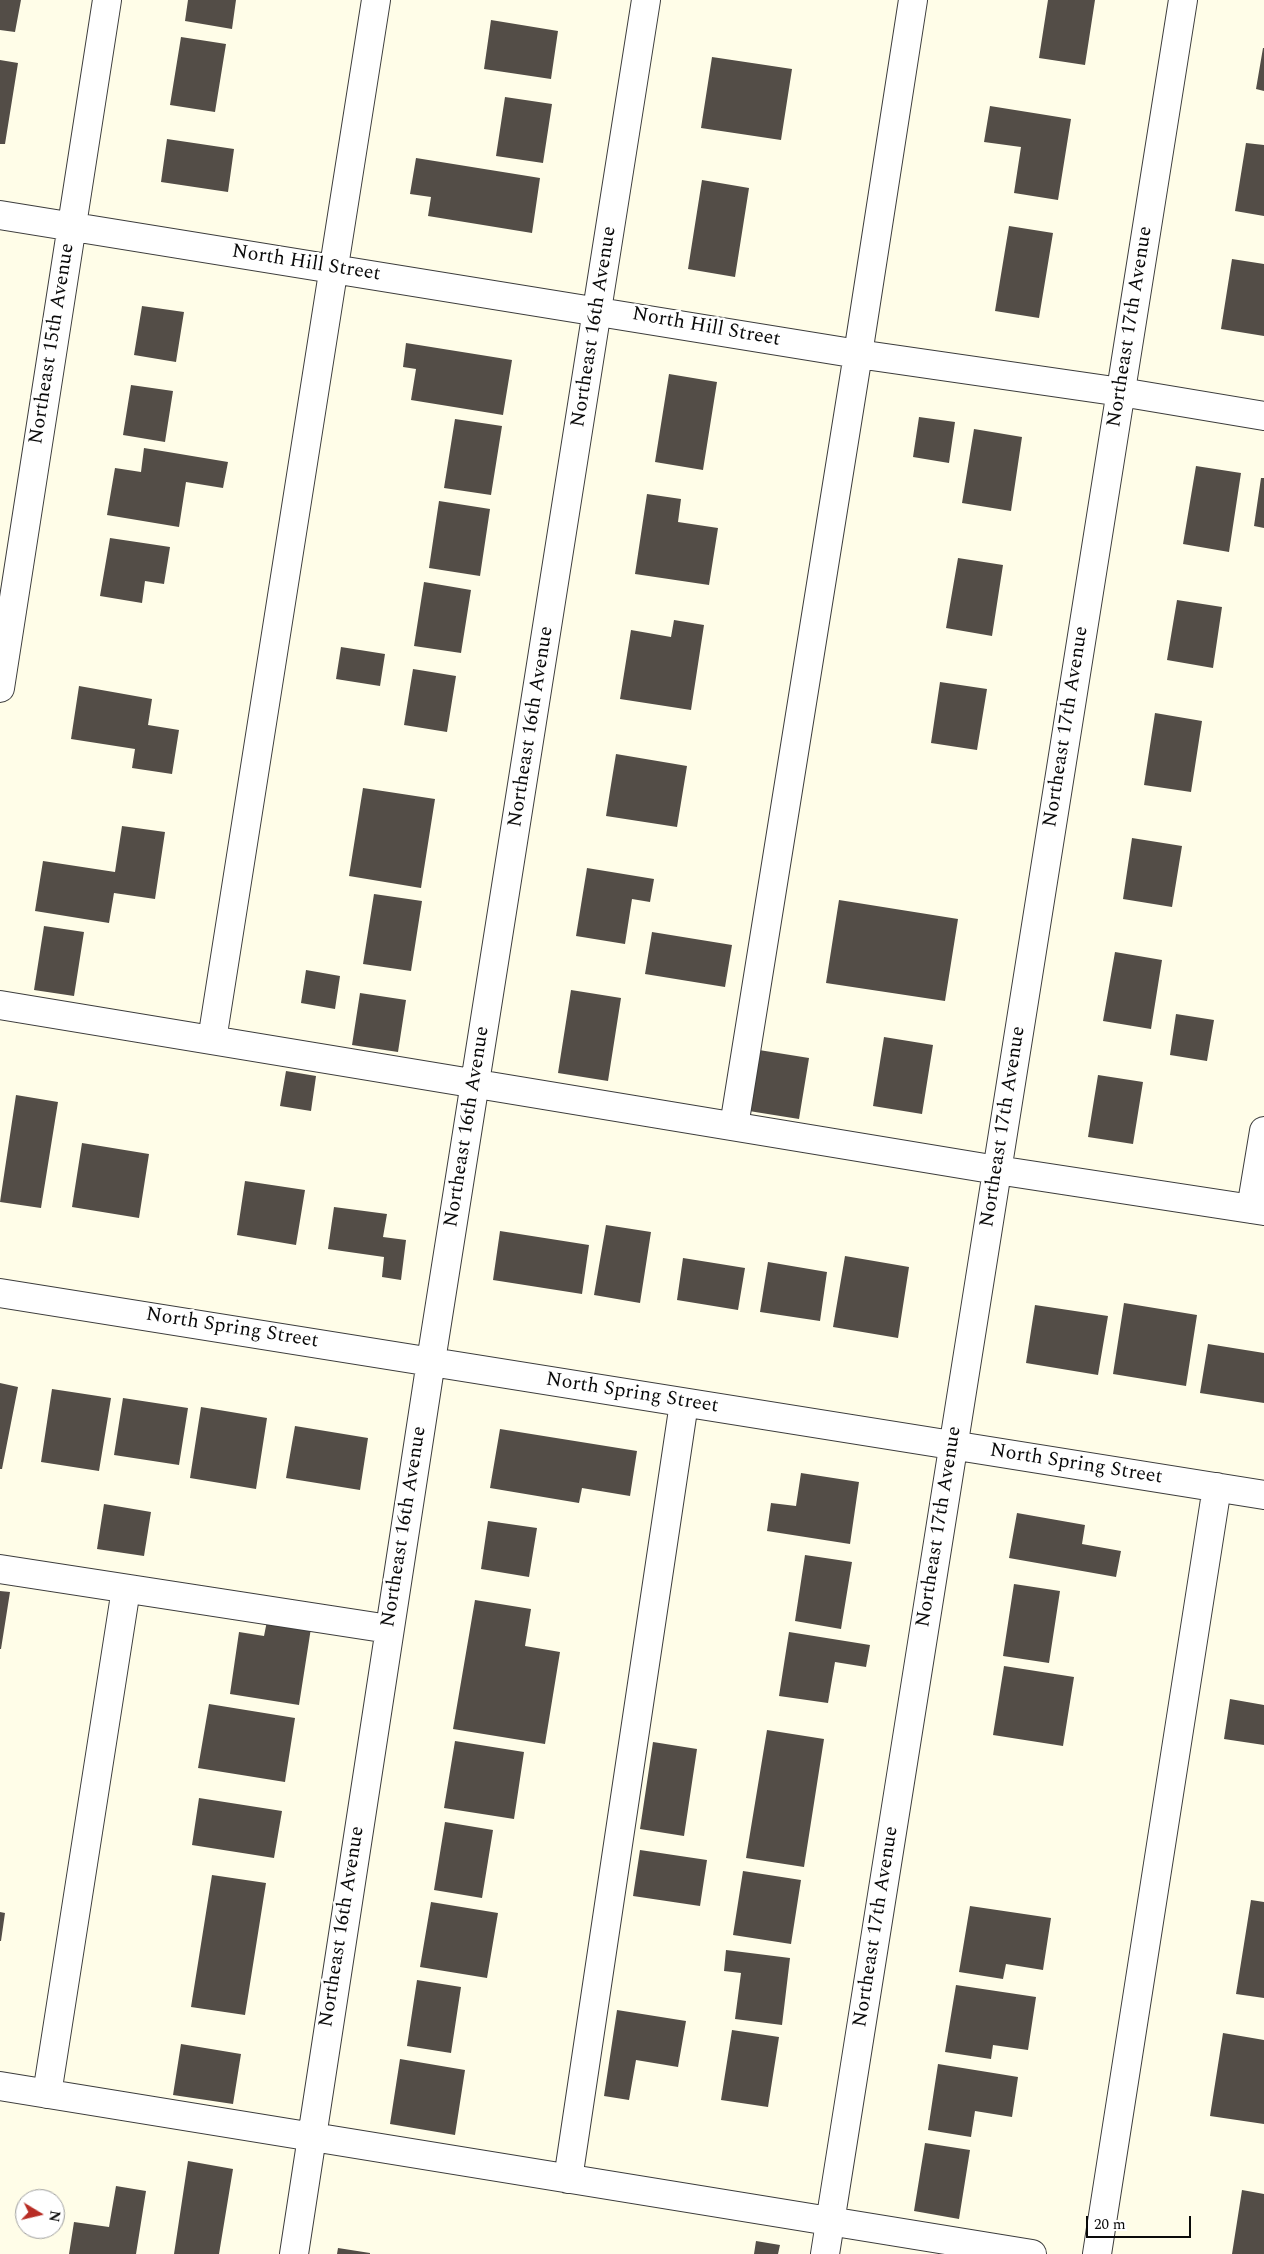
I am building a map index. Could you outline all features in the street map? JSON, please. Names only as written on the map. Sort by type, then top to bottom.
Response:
[{"type":"street","name":"Northeast 15th Avenue","points":[[0,688],[107,0]]},
{"type":"street","points":[[212,1040],[332,268],[376,0]]},
{"type":"street","name":"Northeast 16th Avenue","points":[[294,2254],[389,1628],[646,0]]},
{"type":"street","points":[[734,1126],[913,0]]},
{"type":"street","name":"Northeast 17th Avenue","points":[[825,2254],[1183,0]]},
{"type":"street","name":"North Hill Street","points":[[0,215],[598,310],[858,354],[1121,392],[1264,416]]},
{"type":"street","points":[[0,1005],[475,1082],[997,1170],[1257,1210],[1264,1131]]},
{"type":"street","name":"North Spring Street","points":[[0,1293],[1264,1495]]},
{"type":"street","points":[[568,2179],[684,1403]]},
{"type":"street","points":[[1096,2254],[1217,1488]]},
{"type":"street","points":[[0,1569],[389,1628]]},
{"type":"street","points":[[47,2094],[126,1589]]},
{"type":"street","points":[[0,2086],[1032,2254]]},
{"type":"building","points":[[0,0],[21,0],[15,32],[0,30]]},
{"type":"building","points":[[188,0],[236,0],[232,29],[185,21]]},
{"type":"building","points":[[1048,0],[1095,0],[1085,65],[1039,58]]},
{"type":"building","points":[[491,20],[558,31],[551,79],[484,69]]},
{"type":"building","points":[[181,37],[226,44],[215,112],[170,105]]},
{"type":"building","points":[[1264,48],[1264,91],[1256,89]]},
{"type":"building","points":[[712,57],[792,69],[781,140],[701,128]]},
{"type":"building","points":[[0,60],[18,63],[5,144],[0,144]]},
{"type":"building","points":[[505,97],[552,104],[543,163],[496,156]]},
{"type":"building","points":[[990,106],[1071,119],[1058,200],[1014,193],[1021,147],[984,142]]},
{"type":"building","points":[[167,139],[234,149],[228,192],[161,182]]},
{"type":"building","points":[[1246,143],[1264,145],[1264,216],[1235,211]]},
{"type":"building","points":[[416,158],[540,178],[532,233],[428,216],[431,197],[410,194]]},
{"type":"building","points":[[702,180],[749,188],[735,277],[688,269]]},
{"type":"building","points":[[1009,226],[1053,233],[1039,318],[995,311]]},
{"type":"building","points":[[1232,259],[1264,264],[1264,336],[1221,329]]},
{"type":"building","points":[[142,306],[184,312],[176,362],[134,355]]},
{"type":"building","points":[[406,343],[512,360],[503,415],[411,400],[416,369],[403,367]]},
{"type":"building","points":[[669,374],[717,382],[703,470],[655,462]]},
{"type":"building","points":[[131,385],[173,391],[165,442],[123,435]]},
{"type":"building","points":[[919,417],[955,422],[949,463],[913,457]]},
{"type":"building","points":[[455,419],[502,426],[491,495],[444,488]]},
{"type":"building","points":[[974,429],[1022,437],[1011,511],[962,503]]},
{"type":"building","points":[[144,448],[228,462],[223,488],[186,482],[179,527],[107,515],[115,468],[141,472]]},
{"type":"building","points":[[1196,466],[1241,473],[1229,552],[1183,544]]},
{"type":"building","points":[[1261,478],[1264,478],[1264,528],[1254,526]]},
{"type":"building","points":[[647,494],[681,499],[678,522],[718,528],[709,585],[635,574]]},
{"type":"building","points":[[439,501],[490,509],[480,576],[429,568]]},
{"type":"building","points":[[110,538],[170,547],[164,584],[145,581],[142,603],[100,596]]},
{"type":"building","points":[[958,558],[1003,565],[992,636],[946,628]]},
{"type":"building","points":[[424,582],[471,590],[461,653],[414,646]]},
{"type":"building","points":[[1177,600],[1222,607],[1213,668],[1167,660]]},
{"type":"building","points":[[674,620],[704,625],[691,710],[620,699],[631,630],[671,637]]},
{"type":"building","points":[[341,647],[385,654],[380,686],[336,679]]},
{"type":"building","points":[[413,669],[456,676],[447,732],[404,725]]},
{"type":"building","points":[[940,682],[987,689],[977,750],[931,743]]},
{"type":"building","points":[[79,686],[152,699],[148,725],[179,730],[172,774],[132,768],[135,749],[71,739]]},
{"type":"building","points":[[1155,713],[1202,721],[1191,792],[1144,785]]},
{"type":"building","points":[[616,754],[687,766],[677,827],[606,816]]},
{"type":"building","points":[[363,788],[435,799],[421,888],[349,876]]},
{"type":"building","points":[[122,826],[165,832],[155,899],[114,893],[109,923],[35,911],[43,861],[115,872]]},
{"type":"building","points":[[1132,838],[1182,846],[1172,907],[1123,899]]},
{"type":"building","points":[[587,868],[654,879],[650,902],[632,899],[625,944],[576,936]]},
{"type":"building","points":[[374,894],[422,901],[411,971],[363,964]]},
{"type":"building","points":[[839,900],[958,919],[945,1001],[826,983]]},
{"type":"building","points":[[44,926],[84,932],[74,996],[34,990]]},
{"type":"building","points":[[652,932],[732,945],[725,987],[645,974]]},
{"type":"building","points":[[1115,952],[1162,960],[1151,1029],[1103,1021]]},
{"type":"building","points":[[306,970],[340,976],[335,1009],[301,1003]]},
{"type":"building","points":[[571,990],[621,998],[608,1081],[558,1073]]},
{"type":"building","points":[[360,993],[406,1000],[398,1052],[352,1045]]},
{"type":"building","points":[[1176,1014],[1214,1020],[1207,1061],[1170,1055]]},
{"type":"building","points":[[884,1037],[933,1045],[922,1114],[873,1106]]},
{"type":"building","points":[[759,1050],[809,1058],[799,1119],[749,1111]]},
{"type":"building","points":[[286,1071],[316,1076],[311,1111],[280,1106]]},
{"type":"building","points":[[1098,1075],[1143,1082],[1133,1144],[1088,1137]]},
{"type":"building","points":[[16,1095],[58,1102],[41,1208],[0,1202]]},
{"type":"building","points":[[82,1143],[149,1154],[139,1218],[72,1207]]},
{"type":"building","points":[[245,1181],[305,1190],[296,1245],[237,1235]]},
{"type":"building","points":[[334,1207],[387,1214],[383,1237],[406,1240],[401,1280],[382,1277],[384,1257],[328,1249]]},
{"type":"building","points":[[606,1225],[651,1232],[640,1303],[594,1295]]},
{"type":"building","points":[[500,1231],[589,1245],[582,1294],[493,1280]]},
{"type":"building","points":[[845,1256],[909,1267],[898,1338],[833,1327]]},
{"type":"building","points":[[683,1258],[745,1268],[738,1310],[677,1300]]},
{"type":"building","points":[[768,1262],[827,1272],[820,1321],[760,1312]]},
{"type":"building","points":[[1124,1303],[1197,1315],[1186,1386],[1113,1374]]},
{"type":"building","points":[[1035,1305],[1108,1316],[1098,1375],[1026,1363]]},
{"type":"building","points":[[1208,1344],[1264,1353],[1264,1403],[1200,1393]]},
{"type":"building","points":[[0,1383],[18,1387],[2,1469],[0,1469]]},
{"type":"building","points":[[52,1389],[111,1398],[99,1471],[41,1462]]},
{"type":"building","points":[[123,1398],[188,1408],[179,1465],[114,1455]]},
{"type":"building","points":[[201,1407],[267,1418],[256,1489],[190,1478]]},
{"type":"building","points":[[295,1426],[368,1438],[360,1490],[286,1478]]},
{"type":"building","points":[[500,1429],[637,1451],[630,1496],[582,1488],[579,1503],[490,1488]]},
{"type":"building","points":[[801,1473],[859,1482],[850,1544],[767,1531],[771,1503],[796,1506]]},
{"type":"building","points":[[104,1504],[151,1512],[144,1556],[97,1549]]},
{"type":"building","points":[[1017,1513],[1085,1525],[1082,1544],[1121,1551],[1116,1577],[1009,1558]]},
{"type":"building","points":[[488,1521],[537,1528],[529,1577],[481,1569]]},
{"type":"building","points":[[805,1555],[852,1562],[841,1629],[795,1621]]},
{"type":"building","points":[[1014,1584],[1060,1591],[1049,1663],[1003,1656]]},
{"type":"building","points":[[0,1591],[10,1592],[1,1649],[0,1649]]},
{"type":"building","points":[[475,1600],[531,1609],[525,1646],[560,1652],[545,1744],[453,1729]]},
{"type":"building","points":[[267,1621],[311,1628],[299,1705],[230,1694],[239,1632],[264,1636]]},
{"type":"building","points":[[789,1632],[870,1645],[866,1667],[835,1662],[828,1703],[779,1696]]},
{"type":"building","points":[[1004,1666],[1074,1677],[1063,1746],[993,1735]]},
{"type":"building","points":[[1230,1699],[1264,1705],[1264,1745],[1224,1739]]},
{"type":"building","points":[[209,1704],[295,1718],[285,1782],[198,1768]]},
{"type":"building","points":[[767,1730],[824,1739],[804,1867],[746,1858]]},
{"type":"building","points":[[455,1741],[524,1752],[514,1819],[444,1808]]},
{"type":"building","points":[[653,1742],[697,1749],[684,1836],[640,1829]]},
{"type":"building","points":[[199,1798],[282,1811],[274,1858],[192,1845]]},
{"type":"building","points":[[445,1822],[493,1830],[482,1898],[434,1890]]},
{"type":"building","points":[[640,1850],[707,1860],[700,1906],[633,1896]]},
{"type":"building","points":[[743,1871],[801,1880],[791,1944],[733,1935]]},
{"type":"building","points":[[212,1875],[266,1883],[245,2015],[191,2007]]},
{"type":"building","points":[[1251,1900],[1264,1902],[1264,1998],[1236,1994]]},
{"type":"building","points":[[431,1902],[498,1913],[487,1978],[420,1967]]},
{"type":"building","points":[[970,1906],[1051,1918],[1043,1970],[1006,1964],[1003,1979],[959,1972]]},
{"type":"building","points":[[0,1912],[5,1913],[1,1941],[0,1941]]},
{"type":"building","points":[[726,1950],[790,1958],[782,2025],[735,2019],[741,1973],[724,1971]]},
{"type":"building","points":[[417,1980],[461,1987],[451,2053],[407,2046]]},
{"type":"building","points":[[956,1985],[1036,1997],[1028,2050],[993,2045],[991,2059],[945,2052]]},
{"type":"building","points":[[617,2010],[686,2021],[678,2067],[636,2060],[629,2100],[604,2096]]},
{"type":"building","points":[[732,2030],[779,2037],[768,2107],[721,2100]]},
{"type":"building","points":[[1223,2033],[1264,2040],[1264,2124],[1210,2116]]},
{"type":"building","points":[[181,2044],[241,2054],[233,2104],[173,2095]]},
{"type":"building","points":[[400,2059],[465,2070],[455,2135],[390,2124]]},
{"type":"building","points":[[938,2064],[1018,2077],[1012,2117],[975,2111],[971,2137],[928,2130]]},
{"type":"building","points":[[925,2143],[970,2150],[959,2219],[914,2211]]},
{"type":"building","points":[[188,2161],[233,2169],[219,2254],[174,2254]]},
{"type":"building","points":[[116,2186],[146,2191],[136,2254],[69,2254],[74,2222],[109,2227]]},
{"type":"building","points":[[1242,2190],[1264,2194],[1264,2254],[1232,2254]]},
{"type":"building","points":[[756,2241],[780,2245],[778,2254],[754,2254]]},
{"type":"building","points":[[338,2248],[370,2253],[370,2254],[337,2254]]}]
